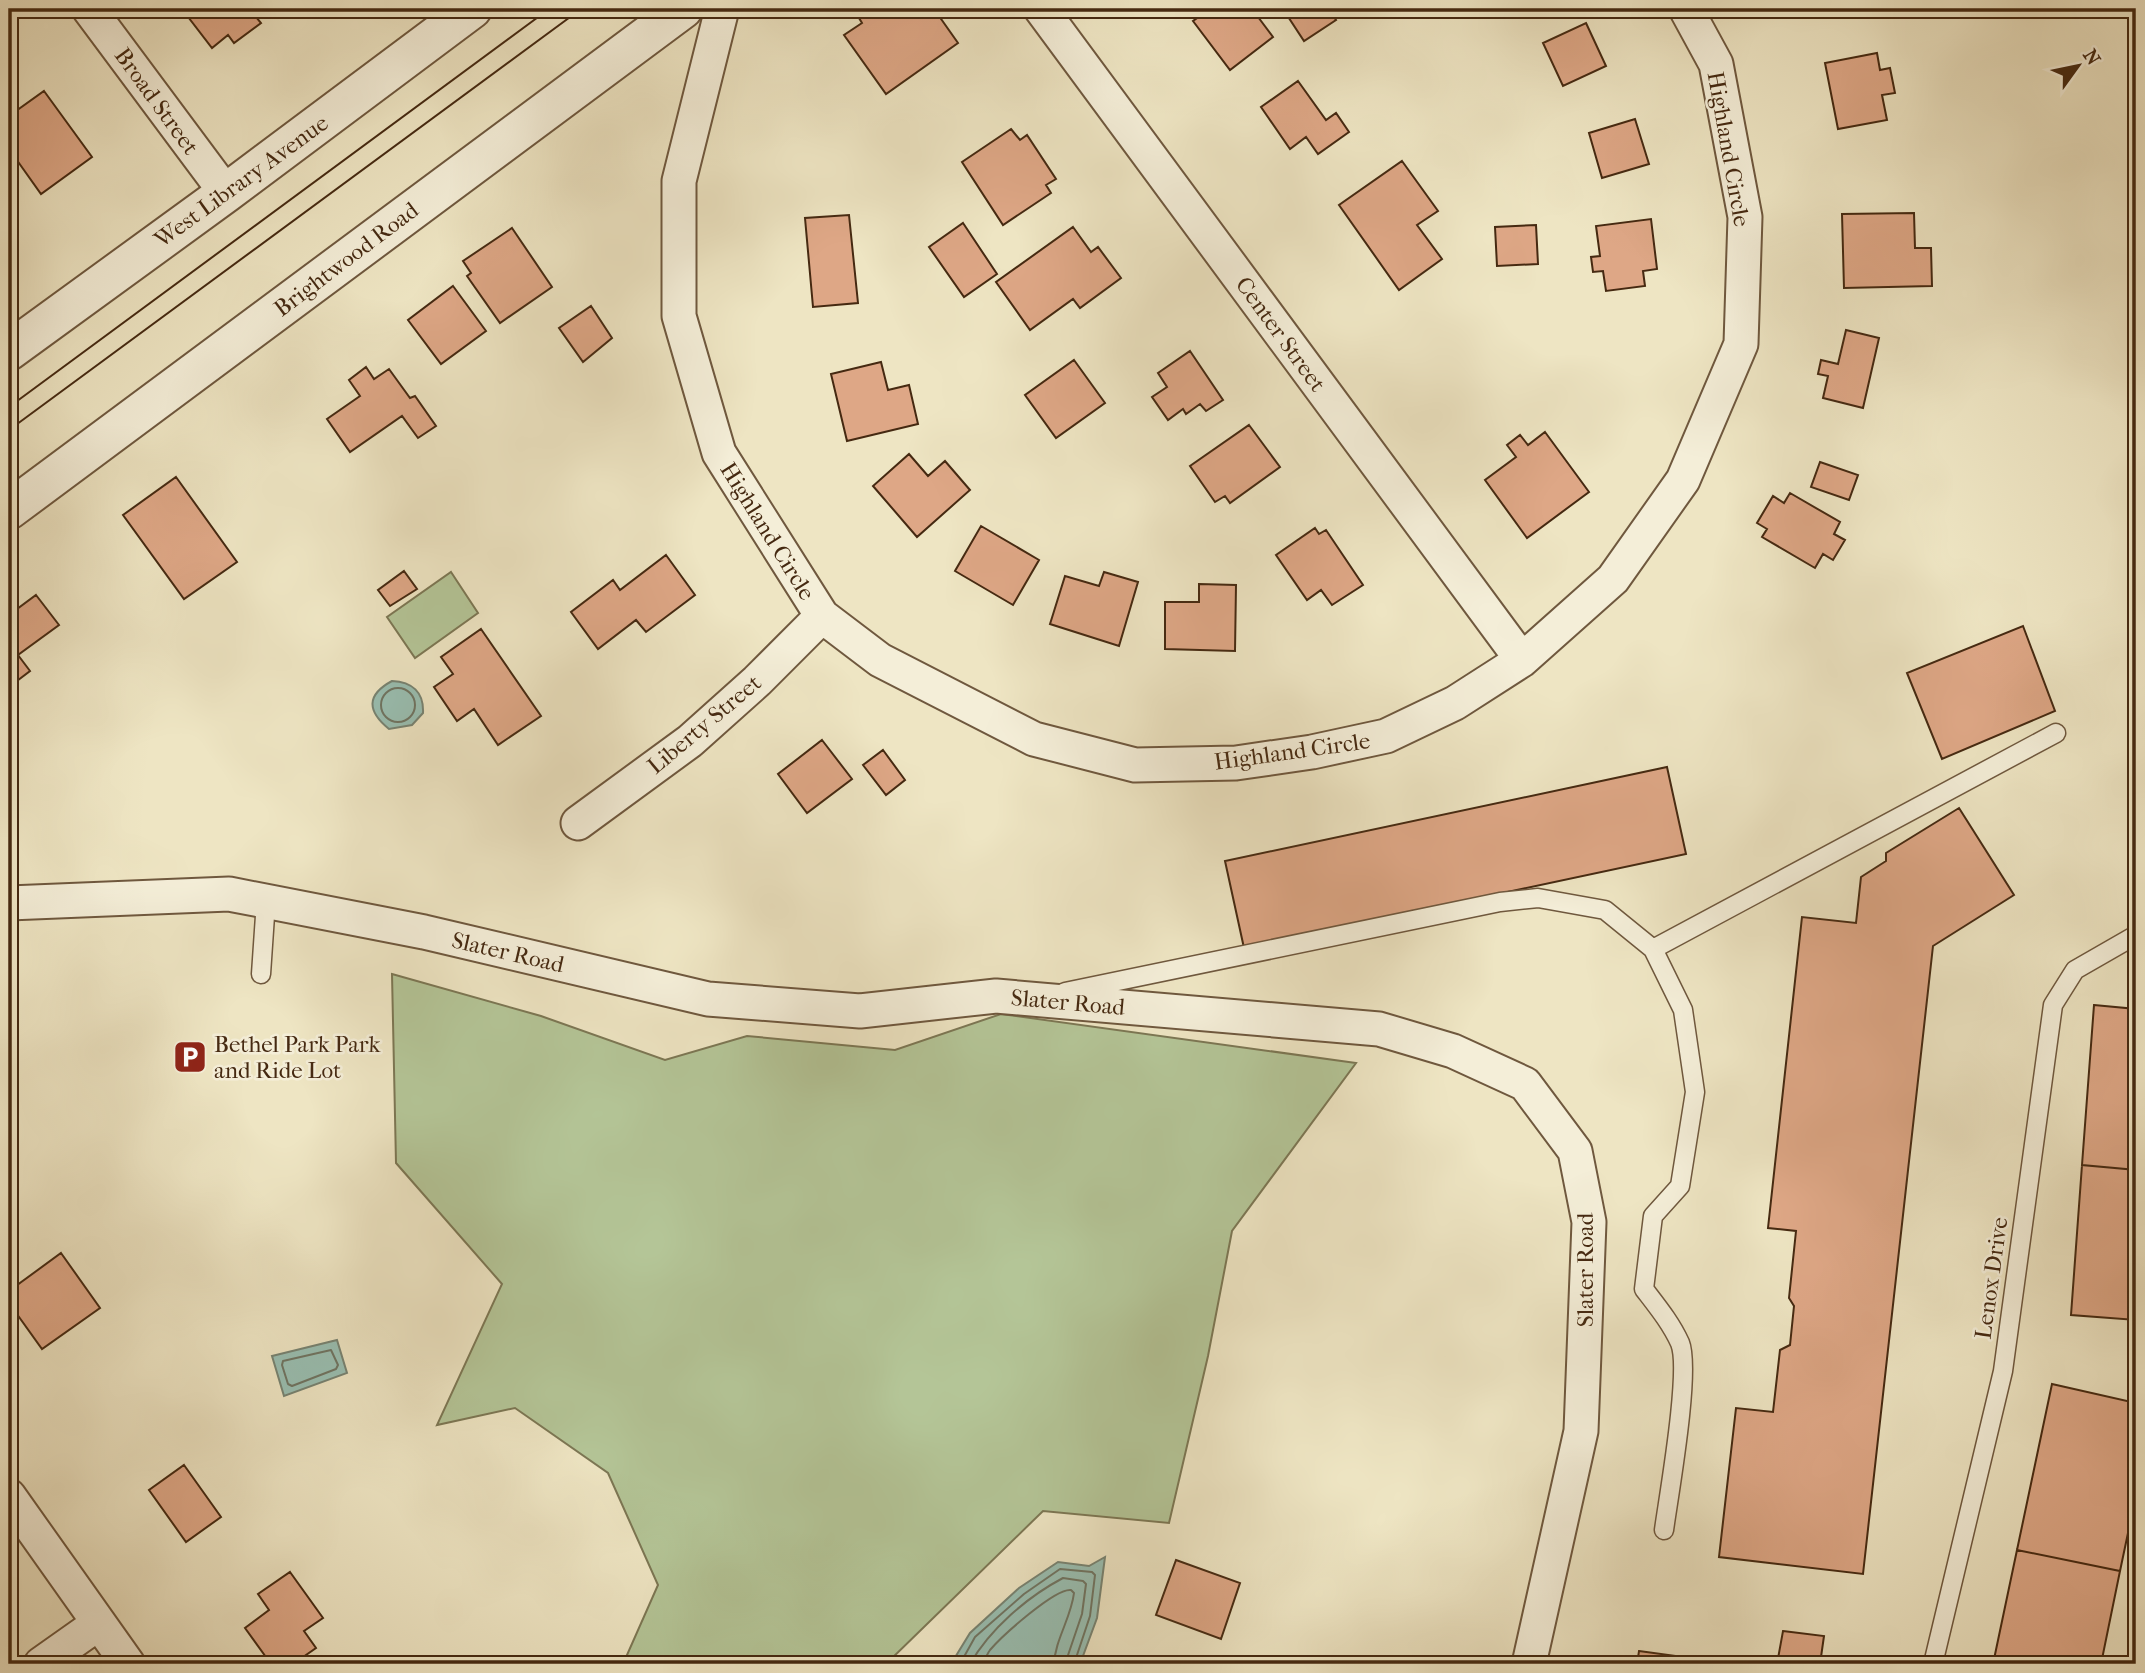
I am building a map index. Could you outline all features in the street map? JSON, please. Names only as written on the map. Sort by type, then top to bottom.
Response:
[{"type":"street","name":"Broad Street","points":[[89,9],[226,193]]},
{"type":"street","name":"West Library Avenue","points":[[9,351],[472,9]]},
{"type":"street","name":"Brightwood Road","points":[[9,510],[682,9]]},
{"type":"street","name":"Highland Circle","points":[[722,9],[679,181],[678,316],[719,453],[822,616],[880,660],[1034,739],[1135,765],[1236,763],[1312,752],[1386,736],[1455,703],[1522,660],[1613,579],[1684,480],[1741,344],[1745,217],[1716,64],[1686,9]]},
{"type":"street","name":"Center Street","points":[[1041,9],[1522,660]]},
{"type":"street","name":"Liberty Street","points":[[578,823],[691,741],[757,681],[822,616]]},
{"type":"street","name":"Slater Road","points":[[9,903],[229,894],[424,932],[708,999],[860,1011],[996,996],[1379,1029],[1453,1051],[1525,1084],[1575,1152],[1589,1222],[1581,1431],[1528,1664]]},
{"type":"street","points":[[9,1496],[128,1664]]},
{"type":"street","points":[[41,1664],[99,1623]]},
{"type":"lane","points":[[1653,949],[2056,733]]},
{"type":"lane","points":[[1031,999],[1500,902],[1538,898],[1605,910],[1653,949],[1682,1010],[1695,1092],[1681,1186],[1653,1216],[1644,1289],[1681,1345],[1684,1376],[1664,1530]]},
{"type":"lane","points":[[261,974],[266,901]]},
{"type":"lane","name":"Lenox Drive","points":[[1933,1664],[2003,1371],[2053,1005],[2075,970],[2136,934]]},
{"type":"green space","points":[[451,572],[478,613],[415,658],[387,617]]},
{"type":"green space","points":[[392,974],[541,1016],[665,1060],[747,1036],[895,1050],[1001,1014],[1356,1063],[1232,1231],[1208,1356],[1169,1523],[1043,1511],[886,1664],[623,1664],[658,1585],[608,1473],[515,1408],[437,1425],[502,1284],[396,1163]]},
{"type":"water","points":[[392,681],[405,683],[419,694],[423,713],[412,725],[389,729],[373,710],[372,704],[377,692]]},
{"type":"water","points":[[337,1340],[347,1373],[284,1396],[272,1356]]},
{"type":"water","points":[[1105,1557],[1097,1618],[1080,1664],[951,1664],[970,1633],[1019,1588],[1058,1562],[1089,1566]]},
{"type":"building","points":[[182,9],[267,9],[256,17],[261,23],[234,43],[228,35],[212,48]]},
{"type":"building","points":[[862,9],[934,9],[958,43],[886,94],[844,35],[862,23],[856,13]]},
{"type":"building","points":[[1210,9],[1252,9],[1273,37],[1230,70],[1193,21]]},
{"type":"building","points":[[1283,9],[1328,9],[1336,20],[1304,41]]},
{"type":"building","points":[[1586,23],[1606,66],[1563,86],[1543,43]]},
{"type":"building","points":[[1877,53],[1880,70],[1890,68],[1895,93],[1882,95],[1887,120],[1838,129],[1825,63]]},
{"type":"building","points":[[1298,81],[1326,120],[1336,113],[1349,132],[1318,154],[1306,137],[1290,149],[1261,107]]},
{"type":"building","points":[[44,91],[92,157],[41,194],[9,149],[9,116]]},
{"type":"building","points":[[1635,119],[1649,164],[1602,178],[1589,133]]},
{"type":"building","points":[[1011,129],[1020,140],[1027,135],[1056,179],[1046,185],[1051,193],[1003,225],[962,162]]},
{"type":"building","points":[[1402,161],[1438,211],[1417,225],[1442,259],[1399,290],[1339,205]]},
{"type":"building","points":[[1914,213],[1915,248],[1931,248],[1932,286],[1844,288],[1842,214]]},
{"type":"building","points":[[849,215],[858,303],[813,307],[805,218]]},
{"type":"building","points":[[1651,219],[1657,269],[1643,271],[1645,286],[1606,291],[1603,271],[1593,272],[1591,257],[1600,256],[1596,226]]},
{"type":"building","points":[[963,223],[997,274],[964,297],[929,247]]},
{"type":"building","points":[[1536,225],[1538,264],[1497,266],[1495,227]]},
{"type":"building","points":[[1073,227],[1091,252],[1098,247],[1121,278],[1080,308],[1073,299],[1030,330],[996,282]]},
{"type":"building","points":[[512,228],[552,287],[500,323],[467,276],[471,273],[463,261]]},
{"type":"building","points":[[453,286],[486,331],[441,364],[408,320]]},
{"type":"building","points":[[591,306],[612,338],[583,362],[559,328]]},
{"type":"building","points":[[1846,330],[1879,338],[1863,408],[1823,398],[1828,376],[1818,374],[1821,360],[1838,364]]},
{"type":"building","points":[[1190,351],[1223,400],[1206,411],[1200,404],[1186,414],[1183,409],[1168,420],[1152,397],[1167,387],[1158,373]]},
{"type":"building","points":[[1074,360],[1105,403],[1056,438],[1025,395]]},
{"type":"building","points":[[881,362],[888,390],[909,385],[918,424],[847,441],[831,374]]},
{"type":"building","points":[[366,367],[374,379],[389,369],[410,398],[415,396],[436,426],[418,438],[402,416],[350,452],[327,419],[360,396],[349,380]]},
{"type":"building","points":[[1249,425],[1280,467],[1230,503],[1225,496],[1215,502],[1190,466]]},
{"type":"building","points":[[1545,432],[1589,492],[1527,538],[1485,480],[1516,457],[1507,445],[1520,435],[1528,445]]},
{"type":"building","points":[[909,454],[928,476],[945,461],[970,490],[917,537],[873,486]]},
{"type":"building","points":[[1820,462],[1858,475],[1849,500],[1811,487]]},
{"type":"building","points":[[176,477],[237,562],[184,599],[123,515]]},
{"type":"building","points":[[1790,493],[1840,522],[1834,534],[1845,540],[1833,560],[1823,554],[1815,568],[1762,537],[1767,529],[1757,523],[1773,496],[1784,503]]},
{"type":"building","points":[[981,526],[1039,560],[1013,605],[955,571]]},
{"type":"building","points":[[1315,528],[1319,534],[1326,530],[1363,585],[1332,605],[1321,590],[1307,600],[1276,555]]},
{"type":"building","points":[[666,555],[695,595],[646,632],[636,620],[598,649],[571,612],[613,580],[620,590]]},
{"type":"building","points":[[404,571],[417,589],[390,606],[378,590]]},
{"type":"building","points":[[1104,572],[1138,582],[1119,646],[1050,624],[1065,576],[1099,586]]},
{"type":"building","points":[[1199,584],[1236,585],[1235,651],[1165,649],[1165,602],[1199,602]]},
{"type":"building","points":[[36,595],[59,625],[18,655],[30,671],[9,687],[9,615]]},
{"type":"building","points":[[2023,626],[2055,711],[1942,759],[1907,673]]},
{"type":"building","points":[[481,629],[541,716],[498,745],[474,709],[457,721],[434,687],[453,674],[441,657]]},
{"type":"building","points":[[822,740],[852,779],[807,813],[778,774]]},
{"type":"building","points":[[883,750],[905,780],[886,795],[863,765]]},
{"type":"building","points":[[1667,767],[1686,854],[1244,948],[1225,861]]},
{"type":"building","points":[[1959,808],[2014,895],[1933,946],[1863,1574],[1719,1557],[1736,1408],[1773,1412],[1780,1350],[1790,1345],[1794,1306],[1789,1298],[1796,1231],[1768,1228],[1802,917],[1856,923],[1861,877],[1886,861],[1886,853]]},
{"type":"building","points":[[2094,1005],[2136,1009],[2136,1170],[2082,1165]]},
{"type":"building","points":[[2082,1165],[2136,1170],[2136,1320],[2071,1315]]},
{"type":"building","points":[[61,1253],[100,1308],[42,1349],[9,1303],[9,1291]]},
{"type":"building","points":[[2052,1384],[2136,1403],[2136,1495],[2120,1571],[2017,1550]]},
{"type":"building","points":[[184,1465],[221,1517],[186,1542],[149,1490]]},
{"type":"building","points":[[2017,1550],[2120,1571],[2101,1664],[1993,1664]]},
{"type":"building","points":[[1176,1560],[1240,1583],[1221,1639],[1156,1615]]},
{"type":"building","points":[[290,1572],[323,1618],[304,1631],[316,1648],[293,1664],[271,1664],[245,1628],[269,1610],[258,1594]]},
{"type":"building","points":[[1783,1631],[1824,1636],[1820,1664],[1777,1664]]},
{"type":"building","points":[[1639,1651],[1691,1658],[1690,1664],[1637,1664]]},
{"type":"tram line","points":[[9,407],[549,9]]},
{"type":"tram line","points":[[9,430],[581,9]]},
{"type":"place","name":"Bethel Park Park and Ride Lot","points":[[190,1057]]}]
